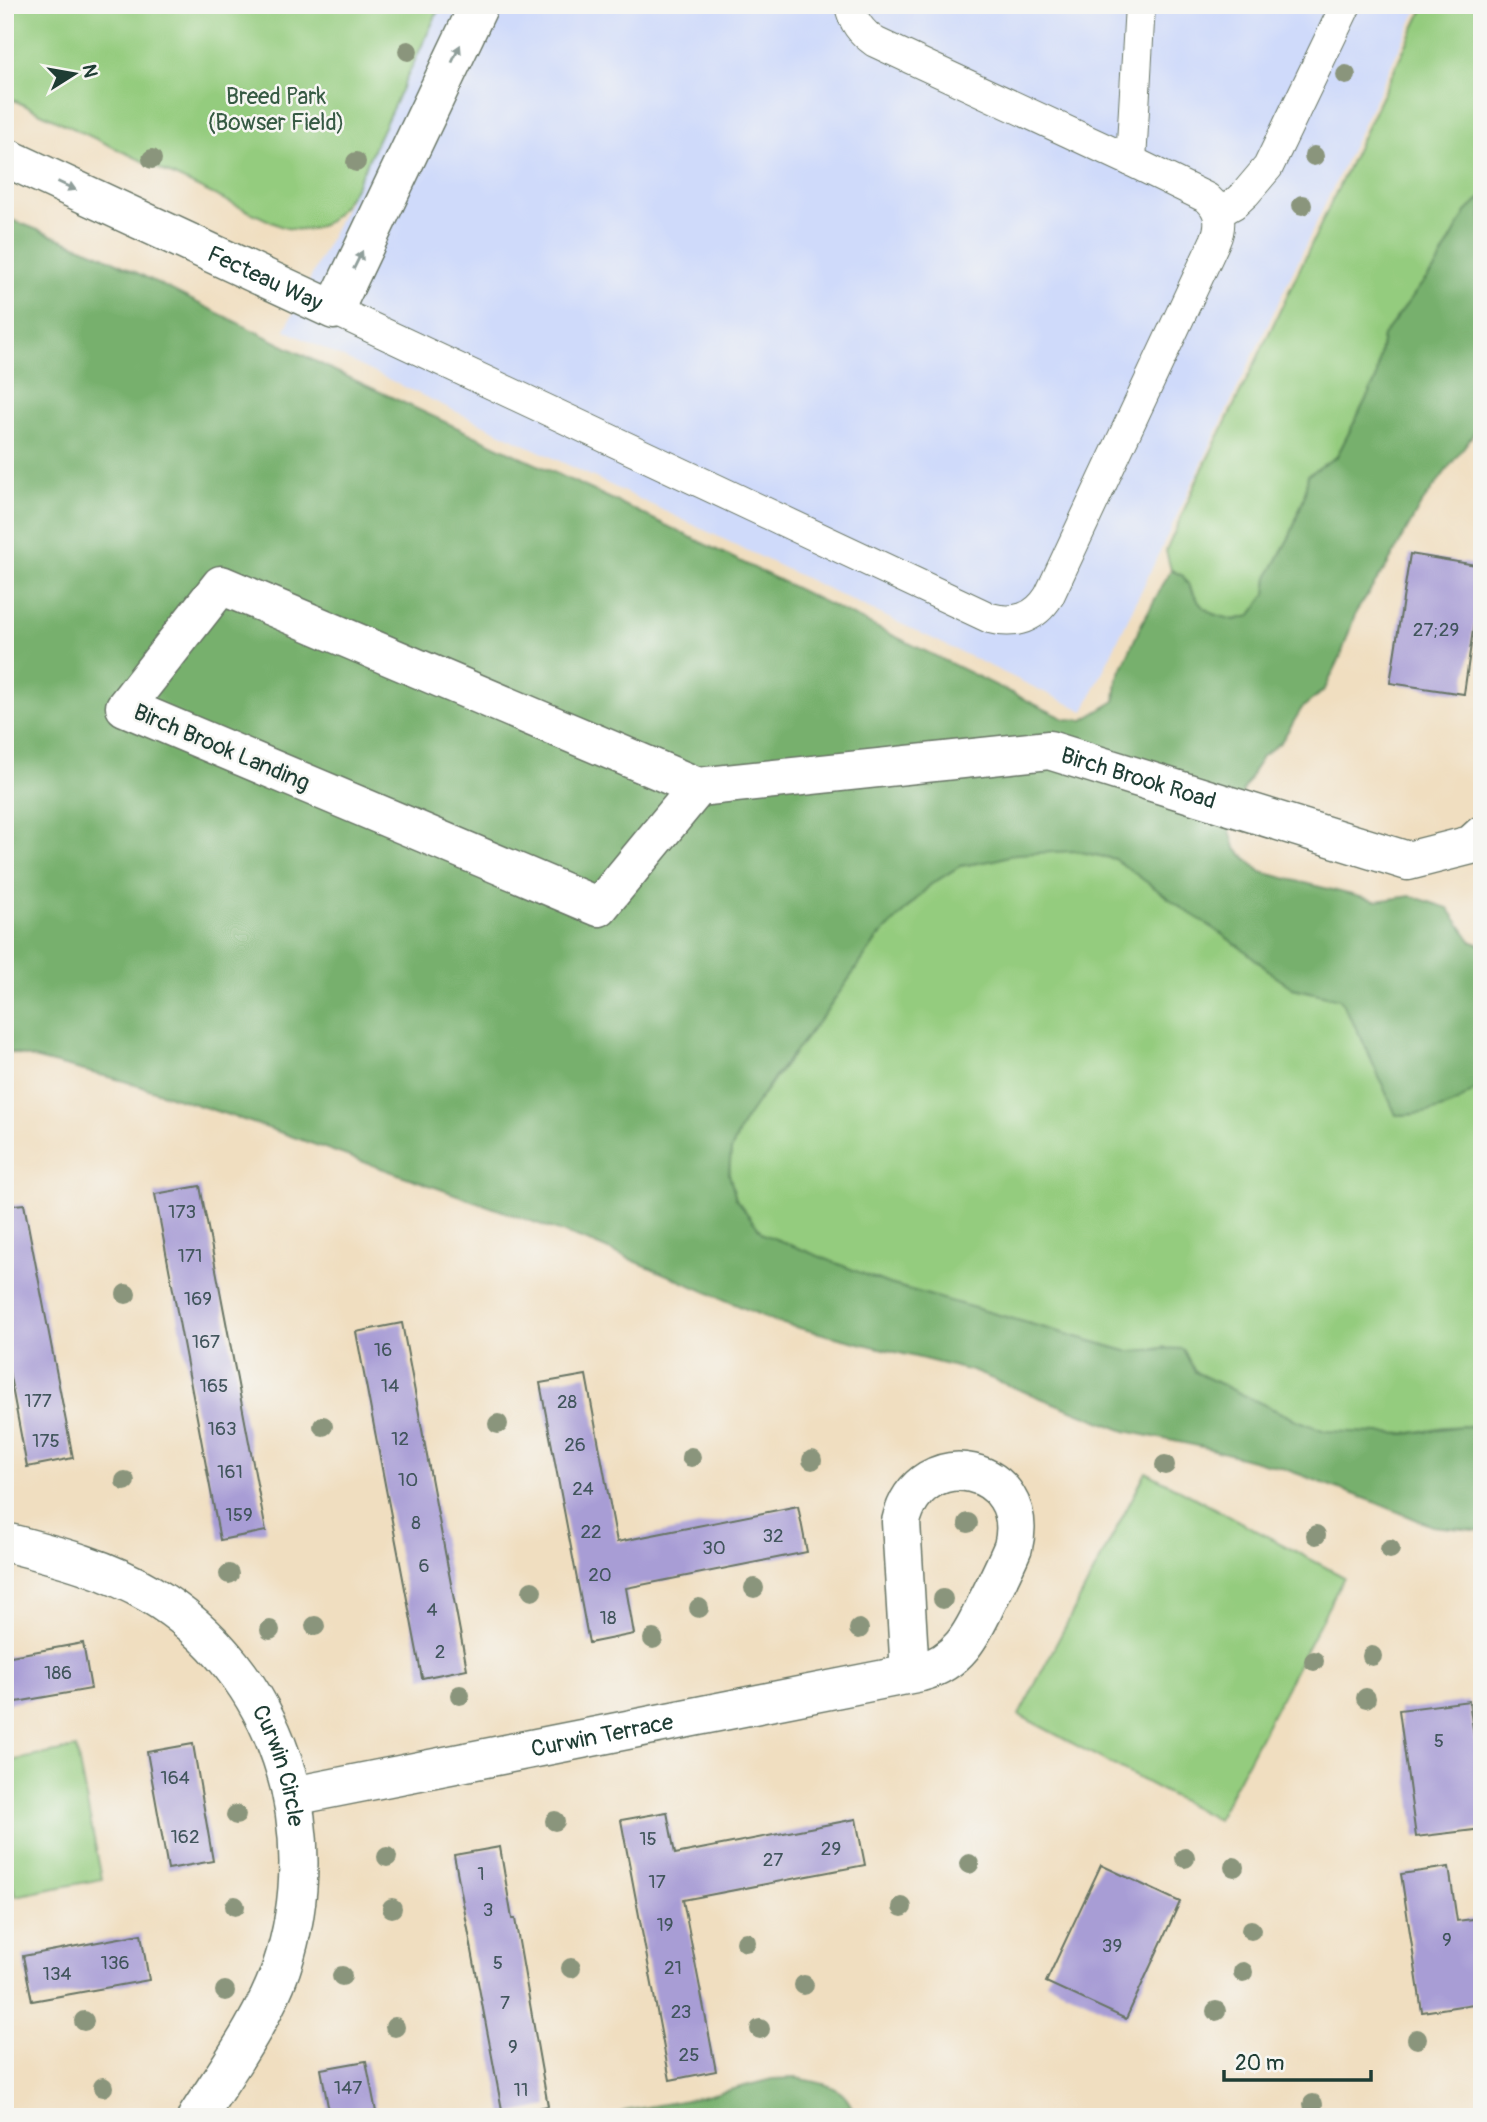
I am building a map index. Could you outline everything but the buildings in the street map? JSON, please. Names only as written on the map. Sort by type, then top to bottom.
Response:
[{"type":"street","name":"Fecteau Way","points":[[5,157],[334,310],[479,5]]},
{"type":"street","name":"Birch Brook Landing","points":[[221,585],[698,787],[599,907],[125,707],[221,585]]},
{"type":"street","name":"Birch Brook Road","points":[[698,787],[1049,750],[1408,861],[1471,845],[1482,835]]},
{"type":"street","name":"Curwin Terrace","points":[[293,1796],[910,1674],[940,1665],[962,1648],[973,1632],[1013,1547],[1016,1523],[1009,1500],[983,1476],[959,1471],[936,1476],[916,1489],[904,1510],[901,1522],[910,1674]]},
{"type":"street","name":"Curwin Circle","points":[[5,1542],[66,1557],[123,1579],[176,1611],[221,1654],[257,1703],[282,1759],[293,1796],[299,1851],[296,1913],[289,1943],[280,1972],[263,2008],[197,2117]]},
{"type":"lane","points":[[334,310],[990,618],[1013,621],[1034,613],[1049,596],[1215,241],[1220,227],[1218,213],[1212,202],[1206,198],[1131,160],[875,42],[858,28],[850,5]]},
{"type":"lane","points":[[1131,160],[1140,5]]},
{"type":"lane","points":[[1218,213],[1246,193],[1268,167],[1346,5]]},
{"type":"shaded area","points":[[441,5],[1420,5],[1084,711],[285,330]]},
{"type":"green space","name":"Breed Park (Bowser Field)","points":[[5,5],[441,5],[356,186],[334,216],[326,223],[306,230],[280,226],[5,96]]},
{"type":"green space","points":[[1425,5],[1482,5],[1482,197],[1466,212],[1435,269],[1383,336],[1376,380],[1337,456],[1308,475],[1304,497],[1290,536],[1268,577],[1266,594],[1250,616],[1233,620],[1213,614],[1200,604],[1183,576],[1171,570],[1166,551],[1199,476]]},
{"type":"green space","points":[[1482,197],[1482,419],[1420,506],[1388,564],[1356,612],[1340,658],[1325,689],[1302,708],[1281,742],[1262,756],[1241,795],[1229,827],[1235,848],[1261,872],[1376,901],[1411,896],[1448,908],[1472,942],[1482,945],[1482,1087],[1443,1108],[1420,1114],[1396,1115],[1360,1035],[1340,999],[1293,988],[1115,859],[1075,851],[1015,854],[960,866],[930,885],[877,939],[743,1123],[731,1150],[729,1174],[736,1199],[763,1234],[886,1283],[1126,1351],[1183,1349],[1195,1372],[1325,1431],[1406,1434],[1461,1426],[1482,1428],[1482,1531],[1432,1526],[1282,1468],[1203,1447],[1125,1431],[972,1371],[779,1323],[590,1242],[265,1127],[124,1081],[5,1051],[5,217],[99,254],[335,371],[618,502],[1065,719],[1083,720],[1115,701],[1117,679],[1142,623],[1171,570],[1183,576],[1200,604],[1213,614],[1234,620],[1250,616],[1266,594],[1268,577],[1290,536],[1304,497],[1308,475],[1337,456],[1376,380],[1383,336],[1435,269],[1466,212]]},
{"type":"green space","points":[[1042,851],[1075,851],[1115,859],[1293,988],[1340,999],[1360,1035],[1458,1101],[1482,1087],[1482,1428],[1443,1427],[1406,1434],[1325,1432],[1195,1372],[1165,1347],[1126,1351],[886,1283],[762,1234],[736,1199],[729,1174],[731,1150],[743,1123],[755,1105],[877,939],[930,885],[960,866]]},
{"type":"green space","points":[[1146,1472],[1344,1577],[1217,1820],[1019,1715]]},
{"type":"green space","points":[[76,1748],[102,1879],[15,1896],[5,1847],[5,1762]]},
{"type":"green space","points":[[796,2078],[833,2087],[846,2098],[855,2117],[615,2117],[625,2111],[698,2098],[772,2079]]}]
